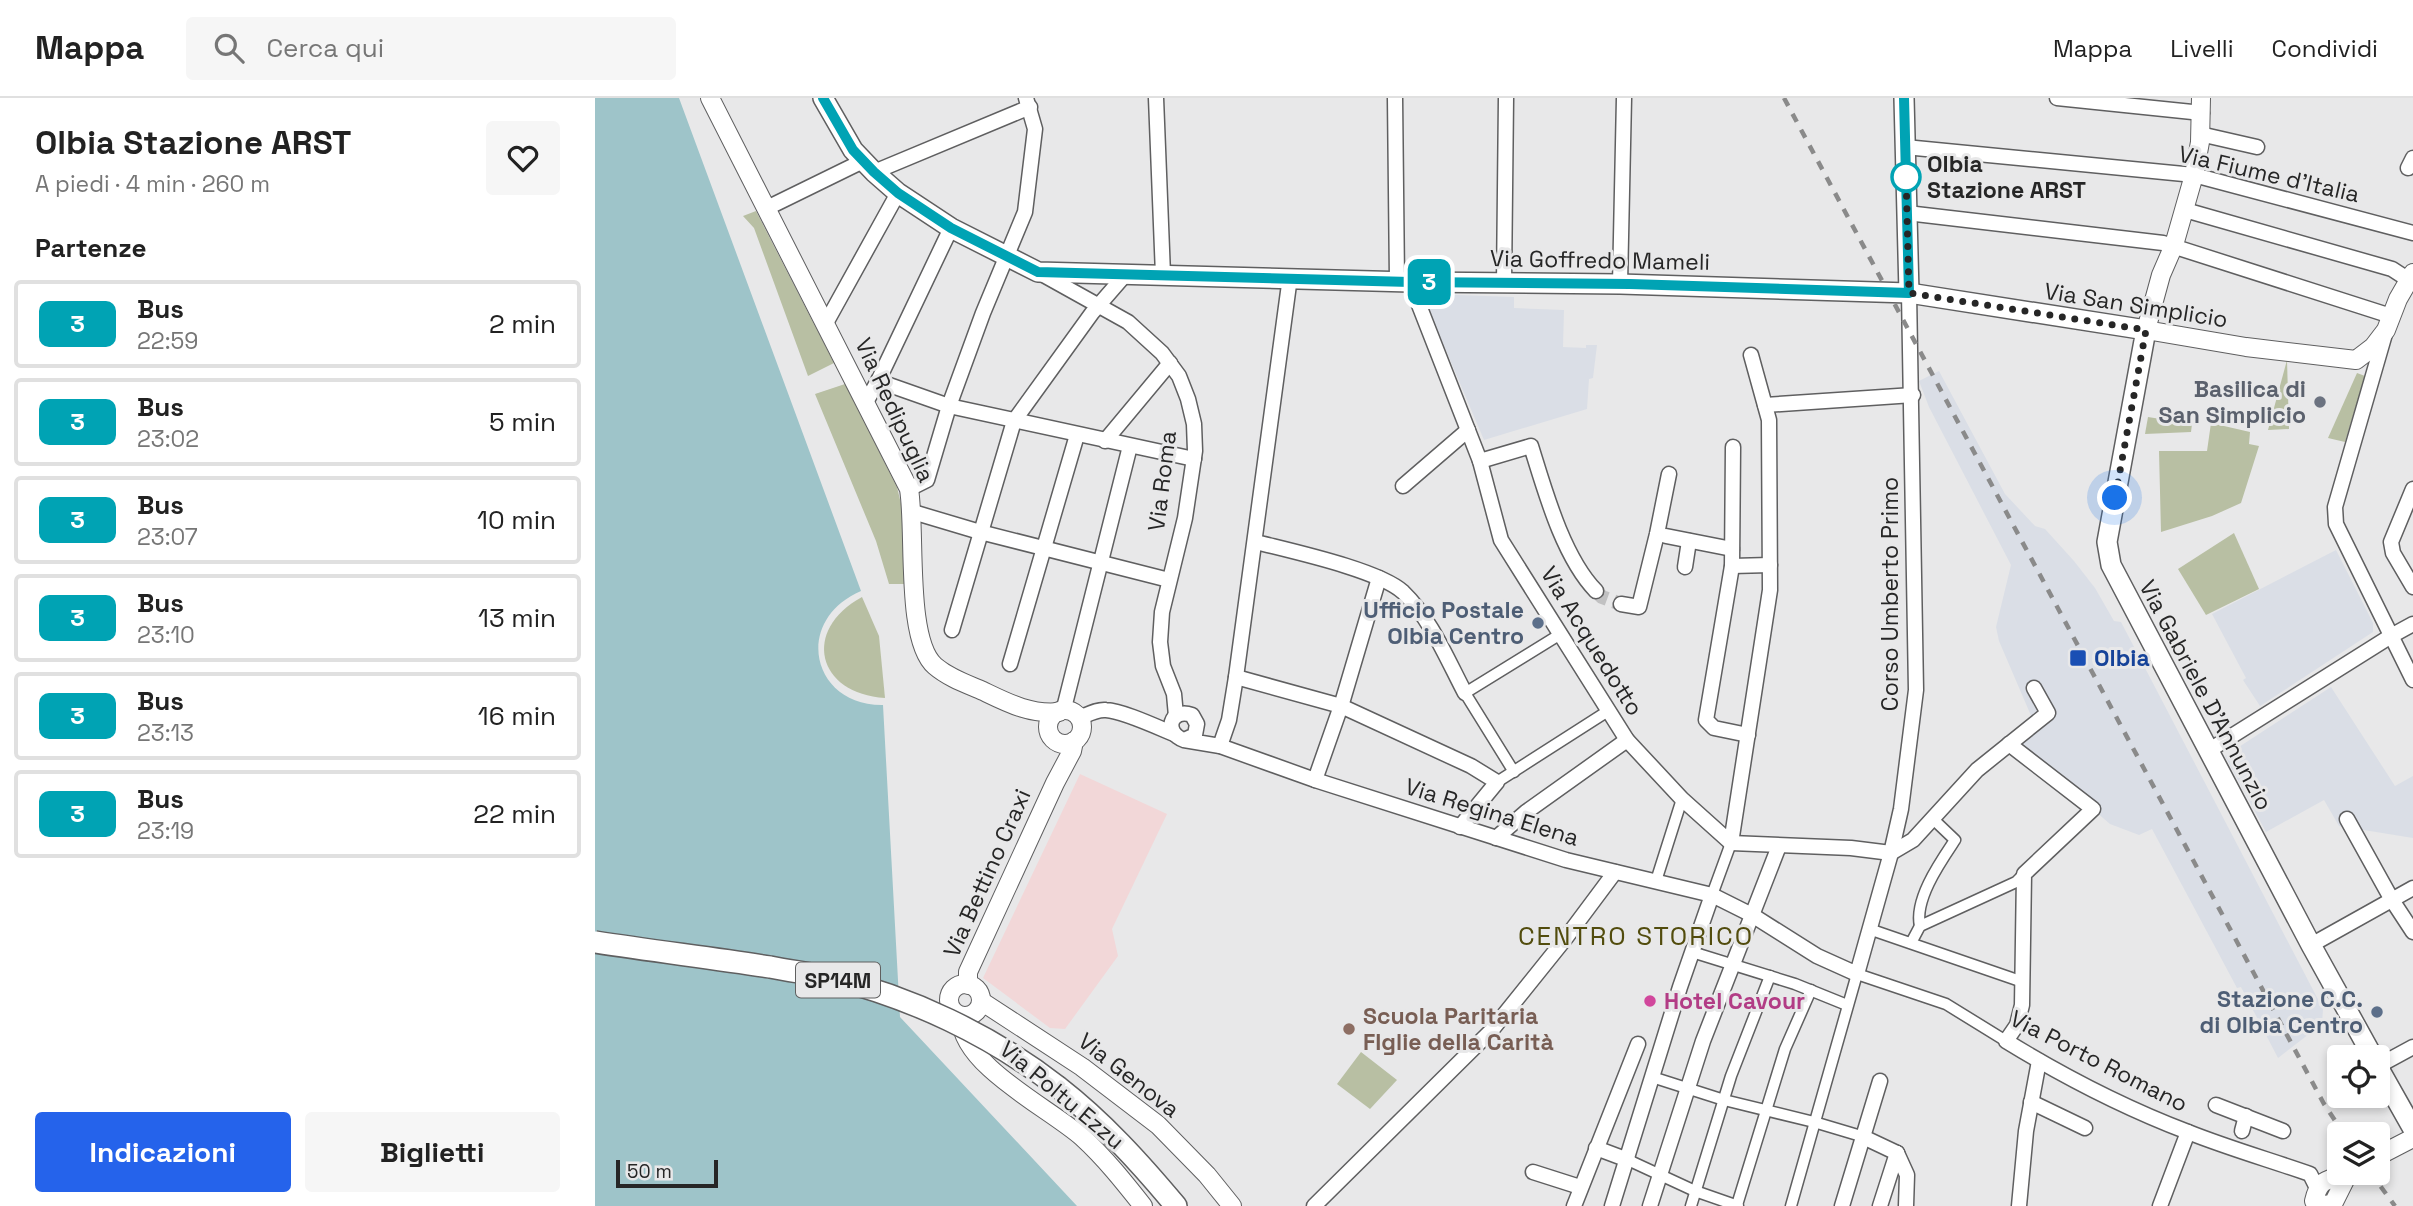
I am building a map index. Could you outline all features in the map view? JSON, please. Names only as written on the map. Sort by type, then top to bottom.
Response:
[{"type":"main road","name":"Via Roma","points":[[823,98],[853,150],[898,193],[951,228],[1038,272]]},
{"type":"main road","points":[[1904,98],[1909,293]]},
{"type":"main road","name":"Via Goffredo Mameli","points":[[1038,272],[1909,293]]},
{"type":"main road","name":"Via San Simplicio","points":[[1909,293],[2146,330]]},
{"type":"main road","name":"Via Gabriele D'Annunzio","points":[[2146,330],[2122,452],[2107,553],[2149,642],[2366,1045]]},
{"type":"main road","name":"SP14M","points":[[595,942],[827,977],[883,993],[935,1013],[993,1043],[1037,1070],[1082,1106],[1113,1135],[1176,1206]]},
{"type":"main road","points":[[2390,1088],[2413,1129]]},
{"type":"street","name":"Via Redipuglia","points":[[711,98],[909,489],[913,512],[918,630],[924,652],[936,667],[948,675],[1026,710],[1041,714],[1060,711]]},
{"type":"street","points":[[1156,98],[1163,275]]},
{"type":"street","name":"Via Acquedotto","points":[[1395,98],[1404,281],[1480,461],[1501,540],[1627,740],[1682,799],[1731,843]]},
{"type":"street","points":[[1504,283],[1506,98]]},
{"type":"street","points":[[1620,284],[1624,98]]},
{"type":"street","points":[[2057,98],[2201,106],[2194,175],[2146,330]]},
{"type":"street","points":[[767,208],[1028,103],[1035,129],[1025,212],[983,313],[927,480],[909,489]]},
{"type":"street","points":[[2200,134],[2257,147]]},
{"type":"street","name":"Via Fiume d'Italia","points":[[1905,147],[2194,175],[2413,233]]},
{"type":"street","points":[[826,323],[898,193]]},
{"type":"street","points":[[2185,210],[2411,276],[2389,323],[2374,347],[2356,360],[2375,375]]},
{"type":"street","points":[[1907,213],[2174,245],[2389,323]]},
{"type":"street","points":[[866,402],[951,228]]},
{"type":"street","name":"Via Roma","points":[[1038,272],[1128,322],[1162,352],[1179,376],[1194,424],[1194,459],[1185,518],[1161,612],[1160,642],[1163,666],[1174,694],[1176,727]]},
{"type":"street","points":[[952,630],[1014,421],[1099,305],[1125,275]]},
{"type":"street","points":[[1220,746],[1229,720],[1236,677],[1290,277]]},
{"type":"street","name":"Corso Umberto Primo","points":[[1857,974],[1901,809],[1916,690],[1913,395],[1909,293]]},
{"type":"street","points":[[2389,323],[2335,506],[2336,524],[2413,680]]},
{"type":"street","name":"Via San Simplicio","points":[[2146,330],[2246,347],[2356,360]]},
{"type":"street","points":[[1612,1206],[1692,952],[1731,843],[1770,590],[1769,420],[1751,355]]},
{"type":"street","points":[[1105,442],[1170,363]]},
{"type":"street","points":[[878,381],[950,406],[1105,442],[1194,459]]},
{"type":"street","points":[[1765,405],[1913,395]]},
{"type":"street","points":[[1403,486],[1468,430]]},
{"type":"street","points":[[1010,664],[1077,435]]},
{"type":"street","points":[[1060,711],[1072,712],[1079,718],[1082,729],[1074,741],[1062,743],[1052,736],[1050,721],[1065,704],[1130,446]]},
{"type":"street","points":[[1480,461],[1531,446],[1554,518],[1585,580],[1596,591]]},
{"type":"street","points":[[1733,447],[1732,566],[1706,720],[1714,728],[1748,735]]},
{"type":"street","points":[[1621,604],[1639,607],[1662,535],[1669,474]]},
{"type":"street","points":[[2413,489],[2391,542],[2393,553],[2413,587]]},
{"type":"street","points":[[913,512],[980,532],[1169,580]]},
{"type":"street","points":[[1662,535],[1732,549]]},
{"type":"street","points":[[1685,567],[1689,541]]},
{"type":"street","points":[[1256,542],[1331,562],[1379,578],[1401,590],[1417,606],[1465,693],[1514,772]]},
{"type":"street","points":[[1732,566],[1770,565]]},
{"type":"street","points":[[1315,780],[1341,706],[1379,578]]},
{"type":"street","points":[[2208,751],[2413,624]]},
{"type":"street","points":[[1465,693],[1559,635]]},
{"type":"street","points":[[1236,677],[1341,706],[1471,766],[1497,782]]},
{"type":"street","points":[[1731,843],[1851,848],[1891,853],[1913,840],[1977,770],[2048,713],[2034,688]]},
{"type":"street","name":"Via Redipuglia","points":[[1026,710],[1052,736]]},
{"type":"street","name":"Via Regina Elena","points":[[1079,718],[1106,710],[1157,726],[1176,727],[1315,780],[1460,827],[1566,860],[1712,895],[1752,915],[1817,956],[1857,974]]},
{"type":"street","points":[[1460,827],[1497,782],[1608,711]]},
{"type":"street","points":[[1188,713],[1198,724],[1195,735],[1176,727],[1188,713]]},
{"type":"street","name":"Via Regina Elena","points":[[1198,724],[1220,746]]},
{"type":"street","name":"Via Bettino Craxi","points":[[1052,736],[1055,783]]},
{"type":"street","points":[[1496,838],[1526,812],[1627,740]]},
{"type":"street","name":"Via Bettino Craxi","points":[[968,985],[968,972],[1072,751],[1074,741]]},
{"type":"street","points":[[1910,943],[1920,926],[2016,882],[2092,809],[2009,744]]},
{"type":"street","points":[[1656,881],[1682,799]]},
{"type":"street","points":[[1920,926],[1918,918],[1931,877],[1955,839],[1933,819]]},
{"type":"street","points":[[2347,819],[2413,932]]},
{"type":"street","points":[[1650,1206],[1703,1041],[1779,846]]},
{"type":"street","points":[[1314,1206],[1491,1031],[1615,872]]},
{"type":"street","points":[[2006,1041],[2017,1025],[2022,1005],[2024,874]]},
{"type":"street","points":[[2311,945],[2413,888]]},
{"type":"street","points":[[1870,929],[2023,982]]},
{"type":"street","points":[[1692,952],[1811,990],[1847,1005]]},
{"type":"street","points":[[1791,1206],[1857,974]]},
{"type":"street","name":"Via Porto Romano","points":[[1857,974],[1946,1004],[2039,1061],[2107,1096],[2188,1132],[2240,1134],[2311,1174],[2314,1198]]},
{"type":"street","points":[[1691,1206],[1731,1076],[1770,976]]},
{"type":"street","points":[[968,985],[978,991],[981,1001],[972,1015],[961,1016],[949,1005],[949,995],[955,987],[968,985]]},
{"type":"street","points":[[1596,1148],[1695,1191],[1737,1206],[1785,1049],[1811,990]]},
{"type":"street","name":"Via Genova","points":[[981,1001],[1072,1060],[1158,1125],[1207,1175],[1232,1206]]},
{"type":"street","name":"Via Poltu Ezzu","points":[[961,1016],[962,1032],[976,1055],[1021,1093],[1080,1135],[1108,1162],[1143,1206]]},
{"type":"street","points":[[1574,1206],[1638,1044]]},
{"type":"street","points":[[2390,1059],[2413,1047]]},
{"type":"street","points":[[2019,1206],[2031,1102],[2039,1061]]},
{"type":"street","points":[[1630,1068],[1724,1100],[1861,1136],[1897,1153],[1907,1175],[1906,1206]]},
{"type":"street","points":[[1842,1206],[1861,1136],[1880,1082]]},
{"type":"street","points":[[2031,1102],[2085,1128]]},
{"type":"street","points":[[2216,1105],[2240,1134],[2283,1130]]},
{"type":"street","points":[[2160,1206],[2188,1132]]},
{"type":"street","points":[[2390,1150],[2413,1138]]},
{"type":"street","points":[[1880,1206],[1897,1153]]},
{"type":"street","points":[[1533,1172],[1580,1187]]},
{"type":"street","points":[[2327,1182],[2314,1198],[2323,1205],[2332,1205],[2340,1185]]},
{"type":"shaded area","points":[[1429,294],[1514,297],[1514,308],[1564,310],[1563,347],[1586,348],[1586,345],[1597,345],[1593,378],[1589,379],[1587,409],[1484,440],[1428,308]]},
{"type":"shaded area","points":[[1939,371],[2005,494],[2035,526],[2045,529],[2074,561],[2095,588],[2114,621],[2121,622],[2323,1009],[2322,1024],[2278,1058],[2241,987],[2237,988],[2152,829],[2139,835],[2110,824],[2018,745],[2032,718],[1999,641],[1996,627],[2011,565],[1929,407],[1919,381]]},
{"type":"shaded area","points":[[2336,550],[2373,623],[2373,632],[2260,706],[2243,680],[2246,678],[2212,614]]},
{"type":"shaded area","points":[[2331,687],[2395,786],[2413,776],[2413,838],[2339,826],[2324,800],[2266,832],[2225,756]]},
{"type":"shaded area","points":[[1080,774],[1167,814],[1112,929],[1118,956],[1065,1029],[1050,1028],[983,978]]},
{"type":"green space","points":[[756,211],[834,363],[808,376],[754,228],[743,216]]},
{"type":"green space","points":[[2287,360],[2289,429],[2268,430]]},
{"type":"green space","points":[[2357,373],[2365,376],[2345,442],[2328,438]]},
{"type":"green space","points":[[845,384],[897,487],[902,508],[904,584],[889,584],[876,541],[815,394]]},
{"type":"green space","points":[[2148,417],[2192,424],[2191,432],[2145,434]]},
{"type":"green space","points":[[2211,423],[2250,432],[2249,444],[2259,446],[2241,503],[2212,516],[2161,532],[2159,451],[2207,451]]},
{"type":"green space","points":[[2234,533],[2259,589],[2206,615],[2178,569]]},
{"type":"green space","points":[[862,597],[879,636],[885,698],[862,694],[844,685],[832,673],[825,658],[825,642],[830,626],[843,611]]},
{"type":"green space","points":[[1361,1052],[1397,1080],[1370,1109],[1337,1084]]},
{"type":"water","points":[[595,98],[679,98],[861,591],[839,605],[825,622],[819,641],[820,660],[827,677],[840,692],[859,702],[883,705],[900,1017],[1077,1206],[595,1206]]},
{"type":"tunnel","points":[[1596,591],[1602,597],[1621,604]]},
{"type":"railway","points":[[1784,98],[2336,1122]]},
{"type":"railway","points":[[2380,1185],[2395,1206]]},
{"type":"bus line","name":"3","points":[[823,98],[853,150],[898,193],[951,228],[1038,272],[1410,282],[1630,284],[1909,293],[1904,98]]},
{"type":"place","name":"Olbia Stazione ARST","points":[[1906,177]]},
{"type":"place","name":"Basilica di San Simplicio","points":[[2320,402]]},
{"type":"place","name":"Ufficio Postale Olbia Centro","points":[[1538,623]]},
{"type":"place","name":"Olbia","points":[[2078,658]]},
{"type":"place","name":"Hotel Cavour","points":[[1650,1001]]},
{"type":"place","name":"Stazione C.C. di Olbia Centro","points":[[2377,1012]]},
{"type":"place","name":"Scuola Paritaria FIglie della Carità","points":[[1349,1029]]},
{"type":"district","name":"CENTRO STORICO","points":[[1636,936]]},
{"type":"route","points":[[1906,177],[1906,174],[1909,293],[2146,330],[2115,498]]}]
